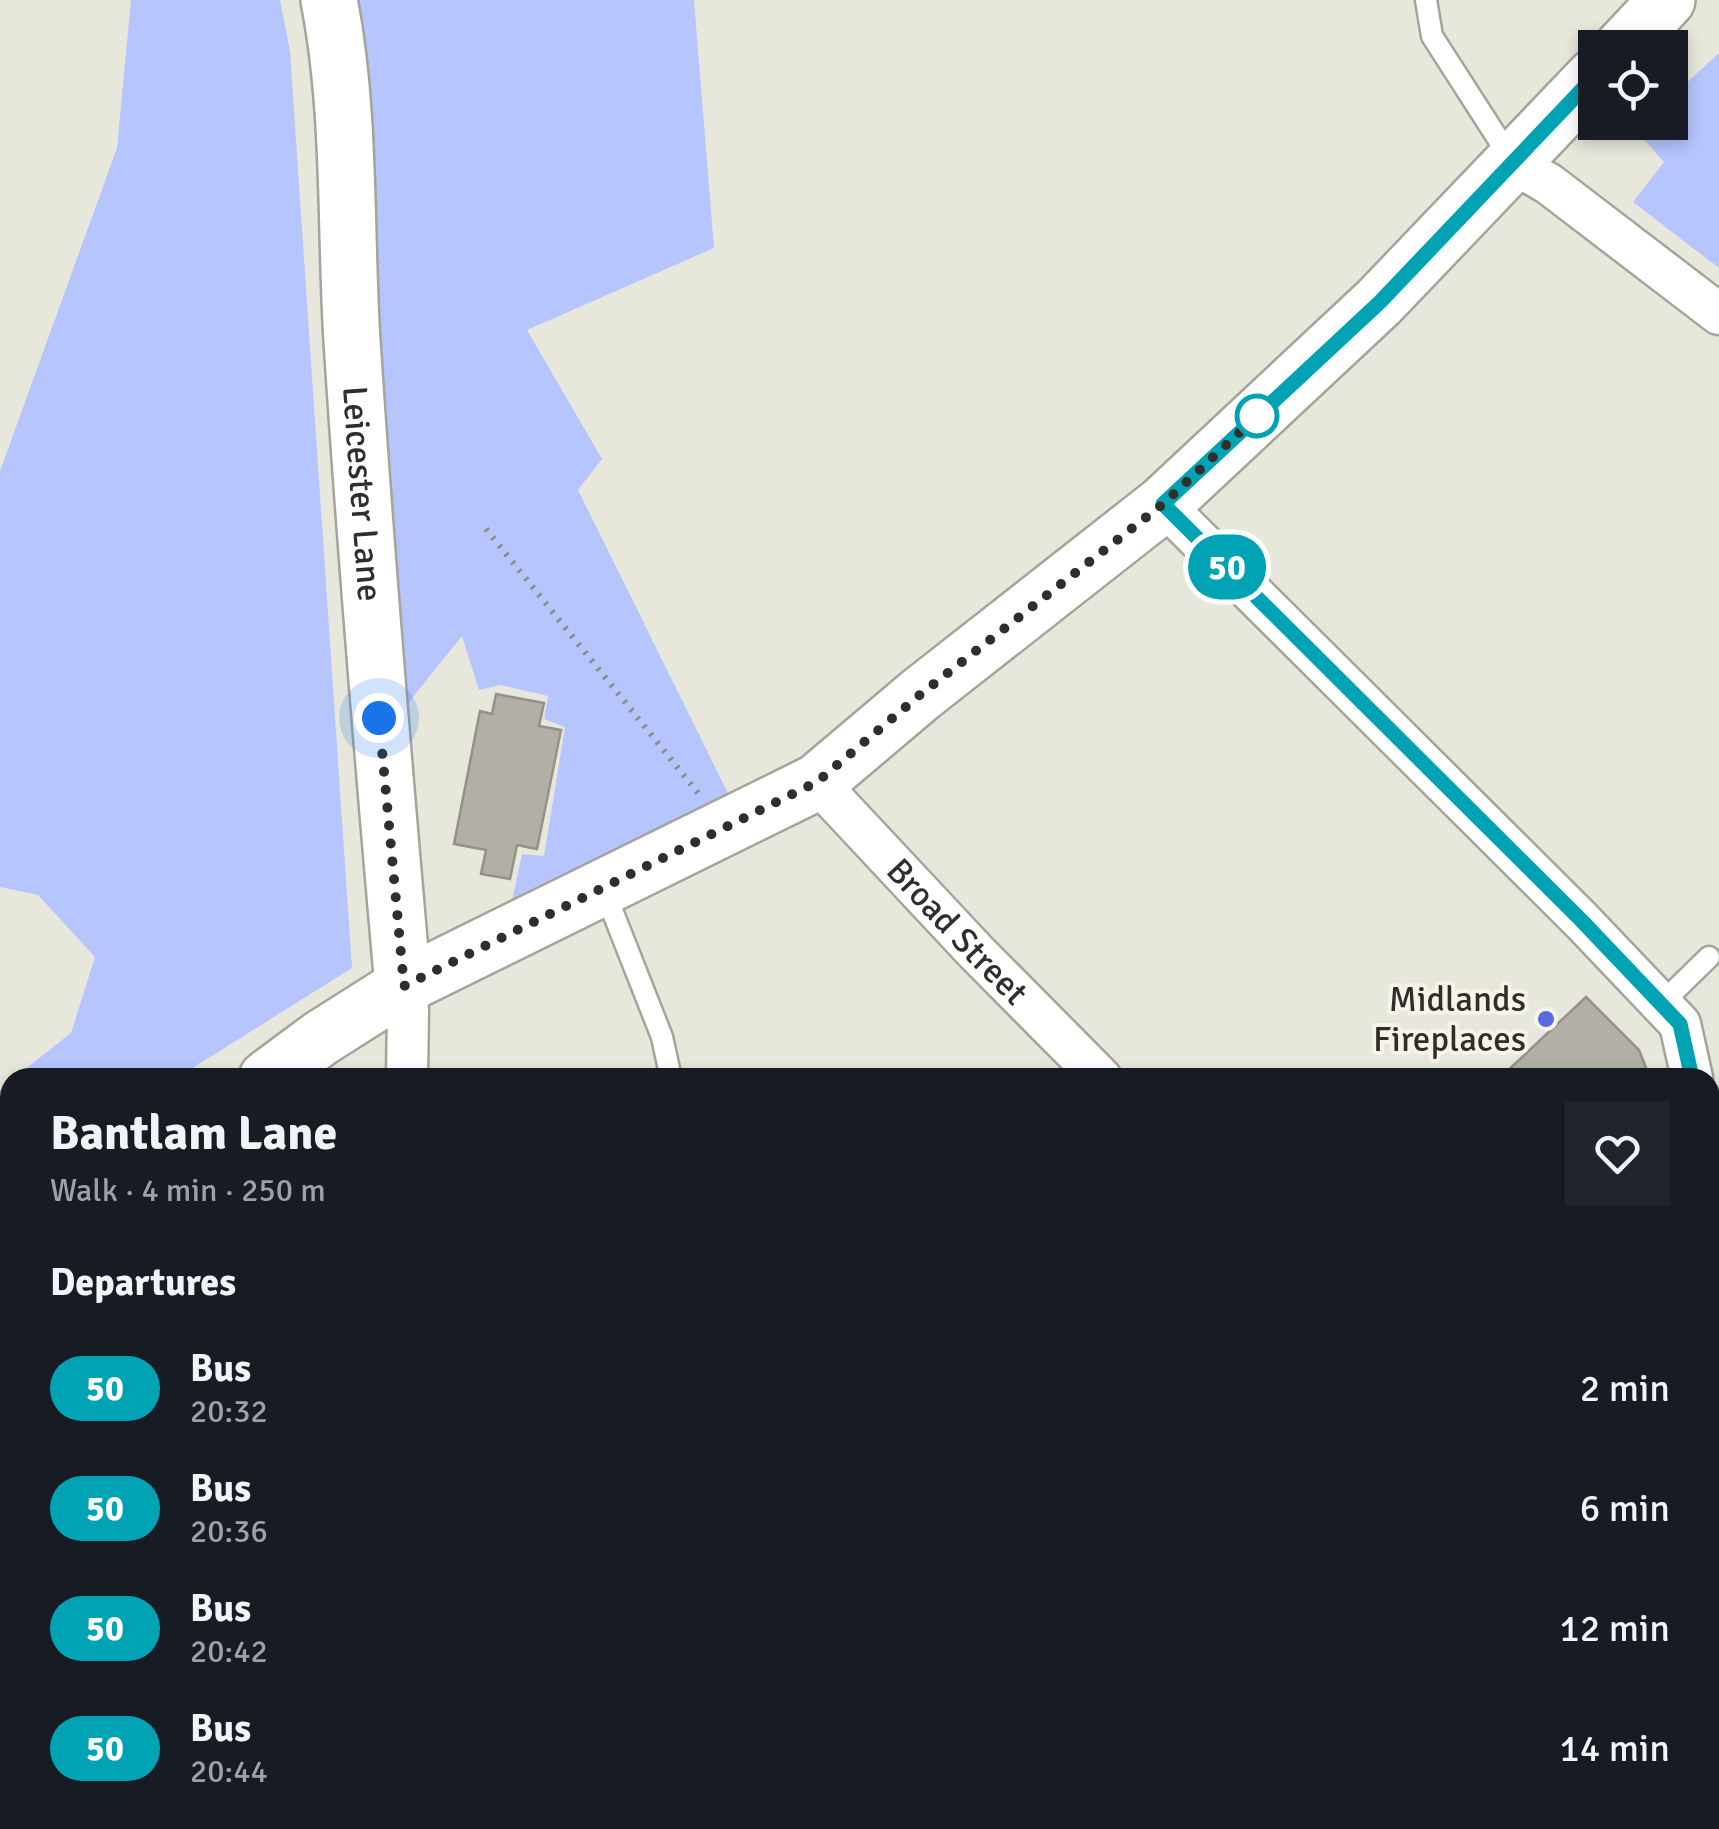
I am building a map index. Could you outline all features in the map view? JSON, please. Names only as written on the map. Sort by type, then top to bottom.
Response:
[{"type":"main road","name":"Leicester Lane","points":[[329,0],[340,57],[350,312],[372,641],[404,986]]},
{"type":"main road","points":[[1639,30],[1667,0]]},
{"type":"main road","points":[[280,1068],[320,1038],[404,986],[817,782],[921,694],[1163,504],[1380,302],[1578,94]]},
{"type":"street","points":[[1514,163],[1550,184],[1719,314]]},
{"type":"street","points":[[1163,504],[1680,1024],[1690,1068]]},
{"type":"street","name":"Broad Street","points":[[817,782],[1091,1068]]},
{"type":"street","points":[[404,986],[408,1010],[407,1068]]},
{"type":"lane","points":[[1426,0],[1432,36],[1514,163]]},
{"type":"lane","points":[[604,888],[662,1037],[669,1068]]},
{"type":"lane","points":[[1661,1004],[1709,957]]},
{"type":"path","points":[[486,529],[726,827]]},
{"type":"shaded area","points":[[131,0],[280,0],[290,51],[352,968],[192,1068],[26,1068],[71,1033],[95,957],[38,895],[0,887],[0,471],[117,148]]},
{"type":"shaded area","points":[[350,0],[694,0],[714,248],[527,330],[602,459],[578,490],[728,793],[510,910],[522,854],[544,856],[565,727],[544,719],[548,696],[500,685],[479,690],[462,636],[396,718]]},
{"type":"shaded area","points":[[1719,53],[1719,268],[1633,202],[1664,162],[1645,140],[1688,140],[1688,81]]},
{"type":"building","points":[[496,694],[544,703],[539,726],[561,730],[537,849],[517,845],[510,879],[481,874],[486,850],[454,844],[480,711],[492,714]]},
{"type":"building","points":[[1586,997],[1639,1050],[1646,1068],[1510,1068]]},
{"type":"bus line","name":"50","points":[[1578,94],[1380,302],[1163,504],[1582,921],[1680,1024],[1690,1068]]},
{"type":"place","name":"Midlands Fireplaces","points":[[1546,1019]]},
{"type":"route","points":[[379,718],[404,986],[817,782],[921,694],[1163,504],[1257,416]]}]
